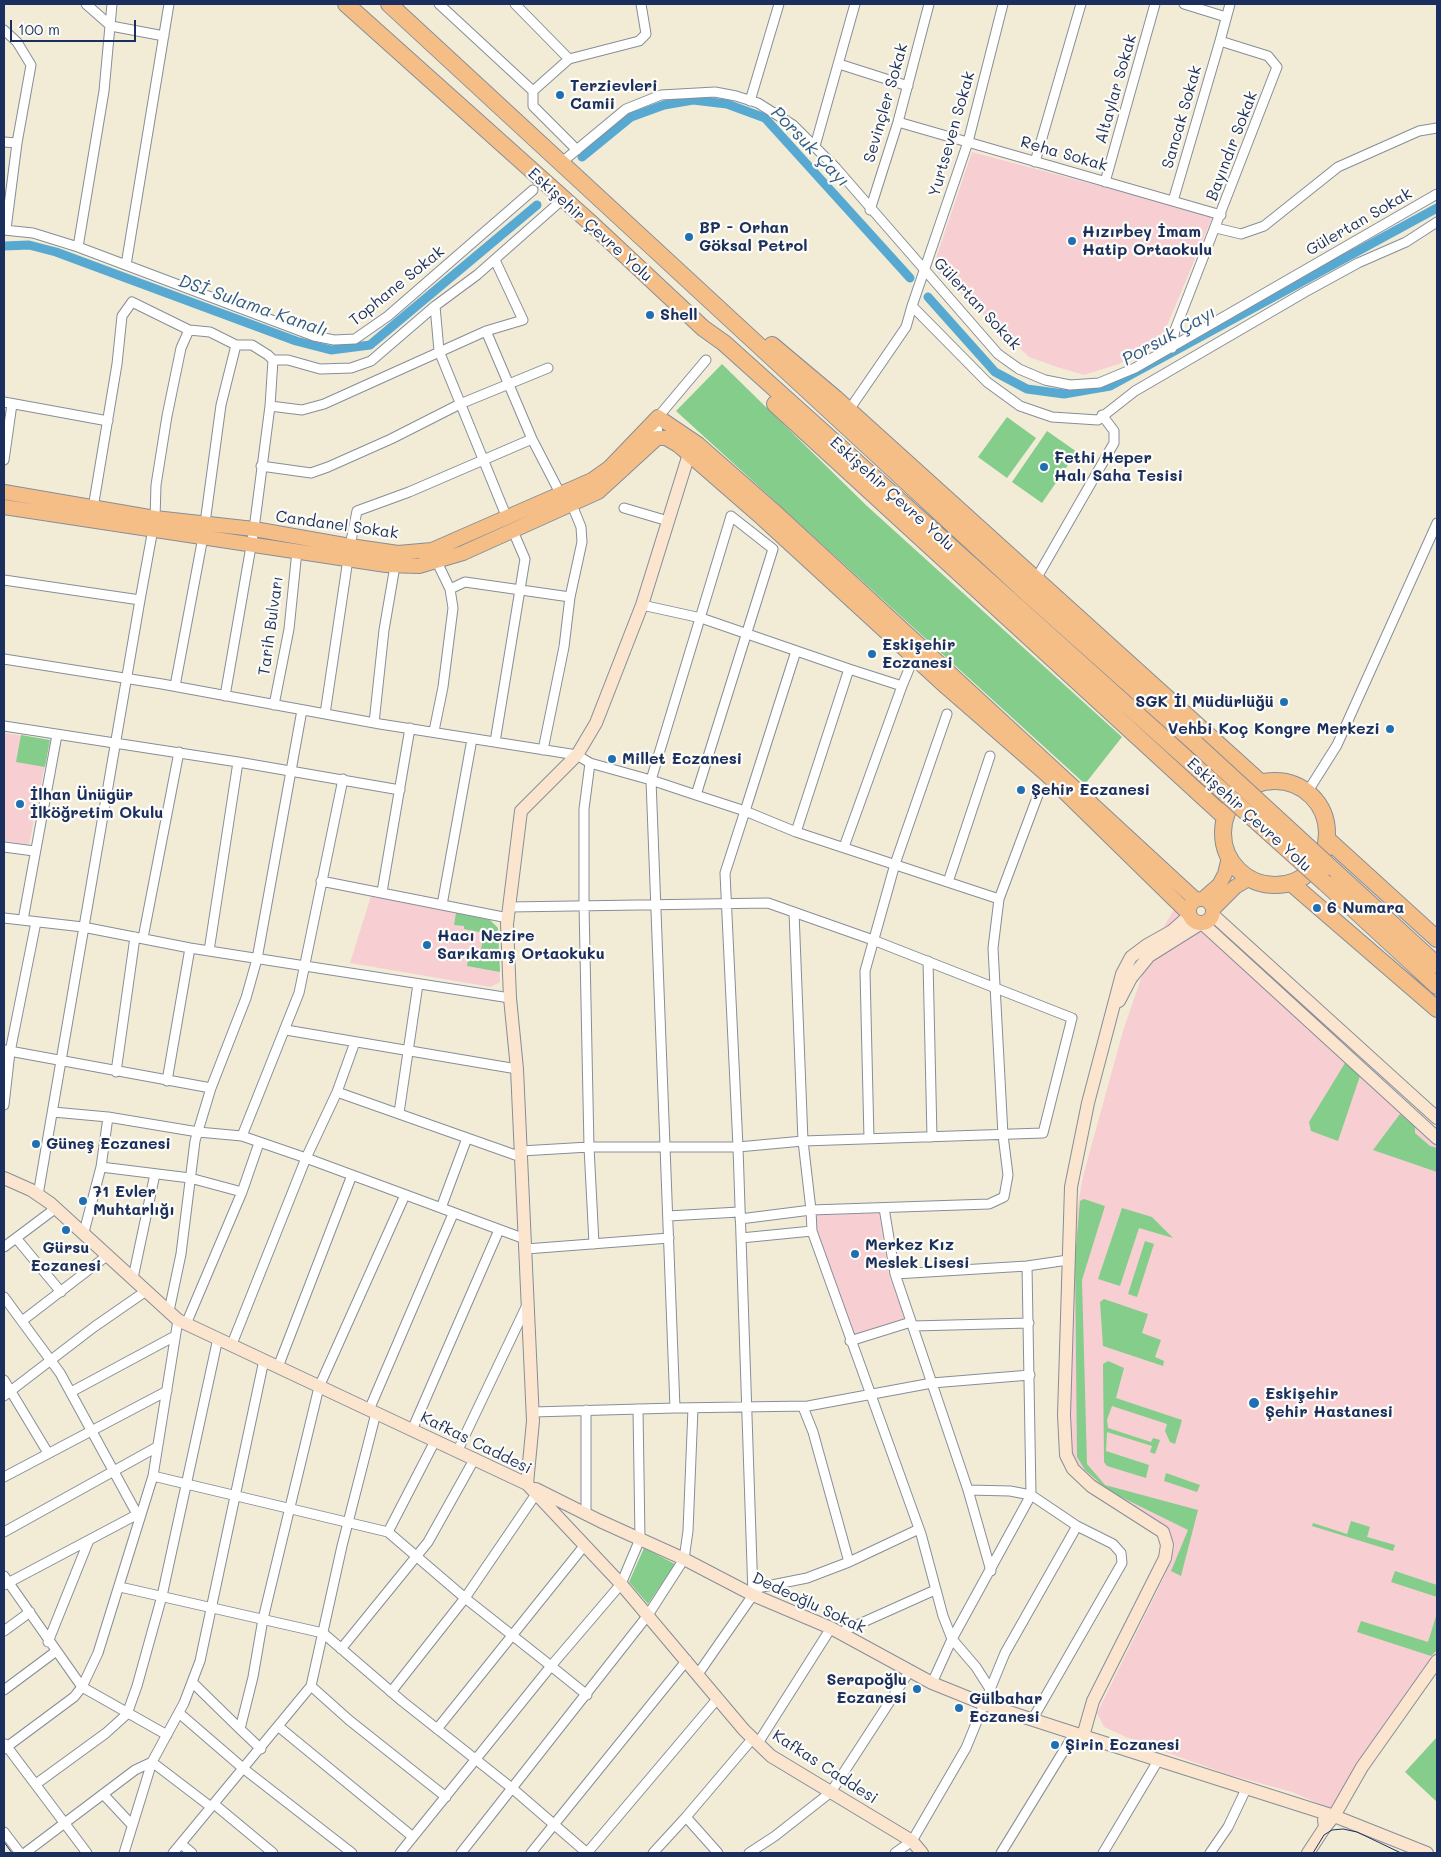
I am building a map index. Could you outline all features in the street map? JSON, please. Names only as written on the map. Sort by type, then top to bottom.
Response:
[{"type":"highway","name":"Eskişehir Çevre Yolu","points":[[346,4],[562,200],[594,226],[703,328],[724,343],[1197,768],[1437,965]]},
{"type":"highway","name":"Eskişehir Çevre Yolu","points":[[389,4],[1029,595],[1196,744],[1437,986]]},
{"type":"highway","points":[[716,306],[784,353],[1260,782]]},
{"type":"highway","points":[[724,343],[770,399],[1225,817]]},
{"type":"highway","points":[[1276,780],[1308,791],[1320,804],[1327,821],[1328,839],[1323,854],[1316,866],[1304,876],[1290,883],[1270,884],[1250,878],[1238,869],[1229,857],[1224,844],[1225,817],[1233,802],[1244,790],[1260,782],[1276,780]]},
{"type":"highway","points":[[1328,839],[1437,936]]},
{"type":"highway","points":[[1290,883],[1437,1009]]},
{"type":"main road","points":[[658,417],[698,444],[773,510],[1201,912]]},
{"type":"main road","name":"Candanel Sokak","points":[[204,530],[254,529],[349,553],[398,553],[432,550],[592,480],[609,468],[658,417]]},
{"type":"main road","points":[[4,507],[204,530],[251,544],[297,551],[349,553],[395,566],[419,566],[438,562],[514,532],[598,492],[657,438],[666,438],[689,454],[1201,912]]},
{"type":"main road","points":[[4,492],[93,508],[154,524]]},
{"type":"main road","points":[[1201,912],[1225,874],[1229,857]]},
{"type":"main road","points":[[1201,912],[1250,878]]},
{"type":"street","points":[[86,4],[111,26],[164,36]]},
{"type":"street","points":[[78,247],[104,91],[112,4]]},
{"type":"street","points":[[126,266],[169,4]]},
{"type":"street","points":[[439,4],[533,91],[533,106],[577,150]]},
{"type":"street","points":[[515,4],[569,60]]},
{"type":"street","points":[[533,91],[569,60],[639,41],[646,34],[641,4]]},
{"type":"street","points":[[750,100],[779,4]]},
{"type":"street","points":[[815,146],[855,4]]},
{"type":"street","name":"Sevinçler Sokak","points":[[870,210],[898,122],[930,4]]},
{"type":"street","name":"Yurtseven Sokak","points":[[849,410],[906,327],[968,142],[1003,4]]},
{"type":"street","points":[[1035,162],[1081,4]]},
{"type":"street","name":"Altaylar Sokak","points":[[1105,182],[1155,4]]},
{"type":"street","points":[[1184,4],[1226,17]]},
{"type":"street","name":"Sancak Sokak","points":[[1173,201],[1230,4]]},
{"type":"street","points":[[4,30],[17,42],[31,65],[17,143],[5,230]]},
{"type":"street","name":"Bayındır Sokak","points":[[1172,348],[1175,330],[1222,216],[1277,67],[1268,56],[1220,41]]},
{"type":"street","points":[[839,64],[908,86]]},
{"type":"street","name":"Gülertan Sokak","points":[[562,162],[626,109],[660,96],[715,92],[750,100],[780,116],[815,146],[998,354],[1020,369],[1045,380],[1070,385],[1099,383],[1135,368],[1437,194]]},
{"type":"street","name":"Reha Sokak","points":[[898,122],[1222,216]]},
{"type":"street","points":[[1216,228],[1241,234],[1264,226],[1338,167],[1420,131],[1437,128]]},
{"type":"street","points":[[4,142],[17,143]]},
{"type":"street","name":"Tophane Sokak","points":[[5,230],[33,233],[78,247],[314,336],[334,340],[355,339],[388,316],[533,190]]},
{"type":"street","points":[[93,508],[108,421],[122,316],[132,302],[189,330],[210,332],[236,345],[252,346],[273,360],[288,360],[320,369],[351,368],[371,361],[435,306],[495,260],[562,200]]},
{"type":"street","points":[[912,306],[987,382],[1020,406],[1052,417],[1098,420],[1135,391],[1358,262],[1406,242],[1437,222]]},
{"type":"street","points":[[270,406],[302,410],[324,404],[486,331],[522,320],[495,260]]},
{"type":"street","points":[[435,306],[439,351],[507,518]]},
{"type":"street","points":[[38,1196],[63,1061],[114,743],[154,524],[156,485],[167,416],[181,348],[189,330]]},
{"type":"street","points":[[486,331],[532,439],[561,495]]},
{"type":"street","points":[[175,686],[204,530],[221,405],[236,345]]},
{"type":"street","points":[[225,696],[254,529],[270,406],[273,360]]},
{"type":"street","name":"Candanel Sokak","points":[[658,417],[706,360]]},
{"type":"street","points":[[261,466],[311,473],[391,439],[460,404],[509,386],[548,368]]},
{"type":"street","points":[[4,460],[8,403],[108,421]]},
{"type":"street","points":[[1036,579],[1114,442],[1114,432],[1102,415]]},
{"type":"street","points":[[657,438],[658,417]]},
{"type":"street","points":[[325,714],[357,511],[409,492],[532,439]]},
{"type":"street","points":[[391,1692],[465,1598],[532,1489],[533,1412],[517,1069],[510,998],[508,913],[521,811],[577,755],[596,723],[642,605],[689,454]]},
{"type":"street","points":[[543,750],[564,647],[570,597],[582,542],[581,527],[572,505]]},
{"type":"street","points":[[624,508],[668,521]]},
{"type":"street","points":[[674,1408],[666,1148],[651,780],[731,516],[773,549],[748,634],[696,795]]},
{"type":"street","points":[[1308,791],[1337,745],[1437,523]]},
{"type":"street","points":[[495,742],[525,559],[514,532]]},
{"type":"street","name":"Tarih Bulvarı","points":[[274,705],[288,629],[297,551]]},
{"type":"street","points":[[434,731],[443,687],[453,608],[450,589],[438,562]]},
{"type":"street","points":[[374,723],[384,630],[395,566]]},
{"type":"street","points":[[4,580],[140,600]]},
{"type":"street","points":[[450,589],[465,582],[570,597]]},
{"type":"street","points":[[642,605],[701,618],[902,686]]},
{"type":"street","points":[[698,1674],[752,1592],[738,1147],[728,903],[725,873],[796,651]]},
{"type":"street","points":[[844,848],[914,657]]},
{"type":"street","points":[[4,659],[175,686],[374,723],[577,755],[590,763],[651,780],[745,811],[796,832],[999,899]]},
{"type":"street","points":[[796,832],[848,669]]},
{"type":"street","points":[[87,1853],[5,1746],[74,1697],[82,1687],[98,1653],[153,1476],[175,1336],[180,1254],[198,1132],[211,1088],[246,998],[257,959],[302,710]]},
{"type":"street","points":[[868,1138],[865,971],[895,864],[947,714]]},
{"type":"street","points":[[4,726],[178,752],[400,790]]},
{"type":"street","points":[[382,892],[410,728]]},
{"type":"street","points":[[23,920],[34,851],[58,734]]},
{"type":"street","points":[[442,905],[472,739]]},
{"type":"street","points":[[116,1072],[139,938],[178,752]]},
{"type":"street","points":[[948,882],[990,756]]},
{"type":"street","points":[[209,951],[238,762]]},
{"type":"street","points":[[590,763],[584,809],[584,905],[589,1147],[594,1244]]},
{"type":"street","points":[[242,1136],[286,1030],[306,966],[321,881],[343,779]]},
{"type":"street","points":[[668,1216],[740,1215],[812,1210],[990,1204],[1004,1196],[1008,1175],[1003,1135],[993,948],[999,899],[1038,795]]},
{"type":"street","points":[[4,847],[34,851]]},
{"type":"street","points":[[321,881],[442,905],[508,913],[584,905],[768,903],[873,940],[1072,1018],[1043,1133],[868,1138],[738,1147],[589,1147],[521,1154],[468,1138],[337,1092]]},
{"type":"street","points":[[794,912],[803,1141],[812,1210],[812,1231],[919,1529],[935,1590],[952,1639],[976,1667],[990,1688]]},
{"type":"street","points":[[1001,1853],[1078,1735],[1164,1558],[1167,1545],[1163,1532],[1091,1486],[1073,1469],[1066,1455],[1064,1415],[1071,1187],[1088,1103],[1116,1005],[1131,978],[1149,956],[1201,912]]},
{"type":"street","points":[[1201,912],[1437,1118]]},
{"type":"street","points":[[1201,912],[1437,1138]]},
{"type":"street","points":[[4,918],[83,927],[190,948],[510,998]]},
{"type":"street","points":[[4,1105],[7,1051],[36,922]]},
{"type":"street","points":[[167,1081],[190,948]]},
{"type":"street","points":[[928,961],[932,1137]]},
{"type":"street","points":[[399,1113],[418,984]]},
{"type":"street","points":[[286,1030],[517,1069]]},
{"type":"street","points":[[232,1344],[306,1158],[337,1092],[355,1042]]},
{"type":"street","points":[[7,1051],[211,1088]]},
{"type":"street","points":[[54,1112],[108,1117],[198,1132],[242,1136],[500,1230],[525,1244],[594,1244],[669,1238]]},
{"type":"street","points":[[84,1232],[101,1167],[108,1117]]},
{"type":"street","points":[[441,1208],[468,1138]]},
{"type":"street","points":[[177,1318],[242,1192],[259,1143]]},
{"type":"street","points":[[101,1167],[190,1178],[242,1192]]},
{"type":"street","points":[[133,1278],[154,1174]]},
{"type":"street","points":[[278,1367],[352,1175]]},
{"type":"street","name":"Kafkas Caddesi","points":[[5,1180],[38,1196],[56,1208],[177,1318],[457,1452],[475,1458],[532,1489],[621,1584],[718,1698],[771,1756],[912,1841],[922,1853]]},
{"type":"street","points":[[240,1729],[253,1677],[263,1619],[319,1387],[405,1195]]},
{"type":"street","points":[[4,1247],[56,1208]]},
{"type":"street","points":[[884,1208],[895,1274],[968,1490],[991,1571]]},
{"type":"street","points":[[172,1853],[261,1749],[311,1686],[373,1412],[453,1214]]},
{"type":"street","points":[[412,1430],[500,1230]]},
{"type":"street","points":[[741,1238],[812,1231]]},
{"type":"street","points":[[16,1238],[61,1292]]},
{"type":"street","points":[[22,1321],[108,1255]]},
{"type":"street","points":[[895,1274],[1027,1266],[1068,1260]]},
{"type":"street","points":[[932,1683],[952,1639],[991,1571],[1031,1494],[1027,1266]]},
{"type":"street","points":[[8,1393],[50,1360],[146,1291]]},
{"type":"street","points":[[4,1297],[71,1392],[112,1473],[140,1513]]},
{"type":"street","points":[[457,1452],[528,1302]]},
{"type":"street","points":[[850,1341],[912,1324],[1028,1323]]},
{"type":"street","points":[[71,1392],[175,1336]]},
{"type":"street","points":[[36,1784],[106,1733],[127,1714],[137,1686],[162,1596],[218,1338]]},
{"type":"street","points":[[124,1853],[152,1762],[179,1713],[200,1661],[264,1360]]},
{"type":"street","points":[[533,1412],[803,1406],[932,1384],[1030,1375]]},
{"type":"street","points":[[4,1380],[8,1393],[48,1453]]},
{"type":"street","points":[[4,1477],[167,1391]]},
{"type":"street","points":[[803,1406],[813,1432],[849,1562]]},
{"type":"street","points":[[461,1853],[648,1616],[684,1559],[688,1531],[692,1408]]},
{"type":"street","points":[[400,1853],[551,1666],[621,1584],[640,1540],[638,1409]]},
{"type":"street","points":[[586,1410],[586,1515]]},
{"type":"street","points":[[388,1532],[436,1441]]},
{"type":"street","points":[[4,1532],[157,1447]]},
{"type":"street","points":[[341,1649],[428,1542],[475,1458]]},
{"type":"street","points":[[153,1476],[388,1532],[465,1598],[587,1695]]},
{"type":"street","name":"Dedeoğlu Sokak","points":[[532,1489],[835,1630],[908,1672],[932,1683],[984,1704],[1032,1720],[1334,1816]]},
{"type":"street","points":[[968,1490],[1010,1491],[1031,1494],[1077,1526],[1113,1544],[1121,1553],[1122,1563],[1032,1720]]},
{"type":"street","points":[[140,1513],[90,1540],[5,1581],[30,1612],[48,1642],[82,1687],[167,1735]]},
{"type":"street","points":[[894,1853],[912,1841],[966,1748],[1005,1653],[1077,1526]]},
{"type":"street","points":[[752,1592],[808,1578],[849,1562],[919,1529]]},
{"type":"street","points":[[48,1642],[90,1540]]},
{"type":"street","points":[[437,1729],[513,1637],[584,1546]]},
{"type":"street","points":[[120,1587],[323,1633],[391,1692],[513,1789],[587,1853],[718,1698]]},
{"type":"street","points":[[653,1853],[755,1740],[835,1630],[935,1590]]},
{"type":"street","points":[[4,1631],[30,1612]]},
{"type":"street","points":[[4,1690],[55,1652]]},
{"type":"street","points":[[531,1853],[555,1826],[687,1660]]},
{"type":"street","points":[[1308,1853],[1334,1816],[1362,1768],[1437,1661]]},
{"type":"street","points":[[749,1853],[775,1836],[831,1792],[908,1672]]},
{"type":"street","points":[[192,1682],[261,1749]]},
{"type":"street","points":[[311,1686],[349,1720],[446,1797]]},
{"type":"street","points":[[179,1713],[244,1769],[352,1853]]},
{"type":"street","points":[[279,1727],[413,1837]]},
{"type":"street","points":[[1103,1853],[1159,1759]]},
{"type":"street","points":[[25,1853],[135,1770],[152,1762]]},
{"type":"street","points":[[152,1762],[273,1853]]},
{"type":"street","points":[[1210,1853],[1228,1827],[1247,1787]]},
{"type":"street","points":[[103,1794],[132,1825]]},
{"type":"street","points":[[1320,1811],[1324,1818],[1325,1827]]},
{"type":"street","points":[[1334,1816],[1427,1853]]},
{"type":"street","points":[[686,1817],[718,1853]]},
{"type":"street","points":[[4,1832],[20,1853]]},
{"type":"street","points":[[181,1844],[192,1853]]},
{"type":"shaded area","name":"Hızırbey İmam Hatip Ortaokulu","points":[[972,152],[1213,216],[1161,340],[1119,364],[1084,375],[1057,367],[1029,357],[933,267]]},
{"type":"shaded area","name":"İlhan Ünügür İlköğretim Okulu","points":[[4,733],[50,740],[29,845],[4,841]]},
{"type":"shaded area","name":"Hacı Nezire Sarıkamış Ortaokuku","points":[[371,896],[490,920],[498,928],[500,982],[491,987],[350,963]]},
{"type":"shaded area","name":"Eskişehir Şehir Hastanesi","points":[[1180,899],[1437,1141],[1437,1653],[1429,1662],[1333,1810],[1292,1792],[1227,1774],[1137,1742],[1104,1727],[1097,1713],[1165,1575],[1175,1546],[1167,1529],[1114,1501],[1071,1461],[1068,1261],[1083,1176],[1123,1031],[1151,949]]},
{"type":"shaded area","name":"Merkez Kız Meslek Lisesi","points":[[879,1213],[889,1275],[906,1320],[852,1335],[817,1232],[816,1215]]},
{"type":"green space","points":[[722,364],[867,506],[1122,737],[1085,784],[676,411]]},
{"type":"green space","points":[[1007,417],[1036,438],[1007,478],[978,457]]},
{"type":"green space","name":"Fethi Heper Halı Saha Tesisi","points":[[1047,431],[1077,452],[1042,503],[1012,482]]},
{"type":"green space","points":[[21,735],[50,740],[45,767],[16,762]]},
{"type":"green space","points":[[456,913],[490,920],[498,928],[500,972],[467,966],[469,954],[480,955],[484,933],[464,929],[464,926],[454,925]]},
{"type":"green space","points":[[1345,1063],[1360,1076],[1338,1141],[1311,1131],[1309,1122]]},
{"type":"green space","points":[[1400,1114],[1415,1127],[1415,1133],[1430,1146],[1437,1148],[1437,1172],[1373,1150]]},
{"type":"green space","points":[[1084,1199],[1105,1206],[1082,1280],[1087,1464],[1105,1485],[1198,1510],[1181,1576],[1171,1571],[1188,1530],[1109,1491],[1085,1470],[1077,1457],[1075,1258],[1080,1201]]},
{"type":"green space","points":[[1122,1208],[1152,1217],[1173,1238],[1139,1228],[1120,1286],[1098,1279]]},
{"type":"green space","points":[[1145,1241],[1154,1244],[1137,1297],[1128,1294]]},
{"type":"green space","points":[[1104,1299],[1148,1314],[1142,1333],[1161,1340],[1155,1357],[1164,1361],[1163,1366],[1103,1346],[1100,1302]]},
{"type":"green space","points":[[1108,1361],[1124,1368],[1116,1398],[1182,1420],[1175,1444],[1170,1442],[1165,1431],[1167,1424],[1112,1406],[1107,1420],[1108,1428],[1151,1442],[1153,1438],[1160,1440],[1155,1454],[1150,1452],[1152,1446],[1107,1432],[1106,1451],[1149,1465],[1146,1478],[1107,1466],[1104,1462],[1103,1364]]},
{"type":"green space","points":[[1166,1473],[1200,1485],[1197,1492],[1164,1481]]},
{"type":"green space","points":[[1351,1521],[1370,1527],[1367,1537],[1395,1545],[1393,1551],[1312,1526],[1313,1523],[1347,1534]]},
{"type":"green space","points":[[644,1548],[675,1564],[648,1604],[629,1582]]},
{"type":"green space","points":[[1395,1571],[1437,1585],[1437,1597],[1391,1582]]},
{"type":"green space","points":[[1437,1613],[1437,1650],[1431,1656],[1357,1632],[1361,1621],[1428,1642]]},
{"type":"green space","points":[[1437,1737],[1437,1802],[1405,1772]]},
{"type":"waterway","name":"Porsuk Çayı","points":[[582,157],[631,117],[664,105],[693,100],[727,104],[765,118],[910,278]]},
{"type":"waterway","name":"DSİ Sulama Kanalı","points":[[4,246],[29,245],[56,252],[296,341],[331,350],[370,345],[537,205]]},
{"type":"waterway","name":"Porsuk Çayı","points":[[928,297],[995,372],[1027,389],[1064,394],[1110,386],[1437,208]]},
{"type":"tram line","points":[[1313,1853],[1324,1835],[1332,1830],[1343,1829],[1357,1832],[1401,1853]]},
{"type":"tram line","points":[[4,1842],[12,1853]]},
{"type":"place","name":"Terzievleri Camii","points":[[560,95]]},
{"type":"place","name":"BP - Orhan Göksal Petrol","points":[[689,237]]},
{"type":"place","name":"Hızırbey İmam Hatip Ortaokulu","points":[[1072,241]]},
{"type":"place","name":"Shell","points":[[650,315]]},
{"type":"place","name":"Fethi Heper Halı Saha Tesisi","points":[[1044,467]]},
{"type":"place","name":"Eskişehir Eczanesi","points":[[872,654]]},
{"type":"place","name":"SGK İl Müdürlüğü","points":[[1284,702]]},
{"type":"place","name":"Vehbi Koç Kongre Merkezi","points":[[1390,729]]},
{"type":"place","name":"Millet Eczanesi","points":[[612,759]]},
{"type":"place","name":"Şehir Eczanesi","points":[[1021,790]]},
{"type":"place","name":"İlhan Ünügür İlköğretim Okulu","points":[[20,804]]},
{"type":"place","name":"6 Numara","points":[[1317,908]]},
{"type":"place","name":"Hacı Nezire Sarıkamış Ortaokuku","points":[[427,945]]},
{"type":"place","name":"Güneş Eczanesi","points":[[36,1144]]},
{"type":"place","name":"71 Evler Muhtarlığı","points":[[83,1201]]},
{"type":"place","name":"Gürsu Eczanesi","points":[[66,1230]]},
{"type":"place","name":"Merkez Kız Meslek Lisesi","points":[[855,1254]]},
{"type":"place","name":"Eskişehir Şehir Hastanesi","points":[[1254,1403]]},
{"type":"place","name":"Serapoğlu Eczanesi","points":[[917,1689]]},
{"type":"place","name":"Gülbahar Eczanesi","points":[[959,1708]]},
{"type":"place","name":"Şirin Eczanesi","points":[[1055,1745]]}]
